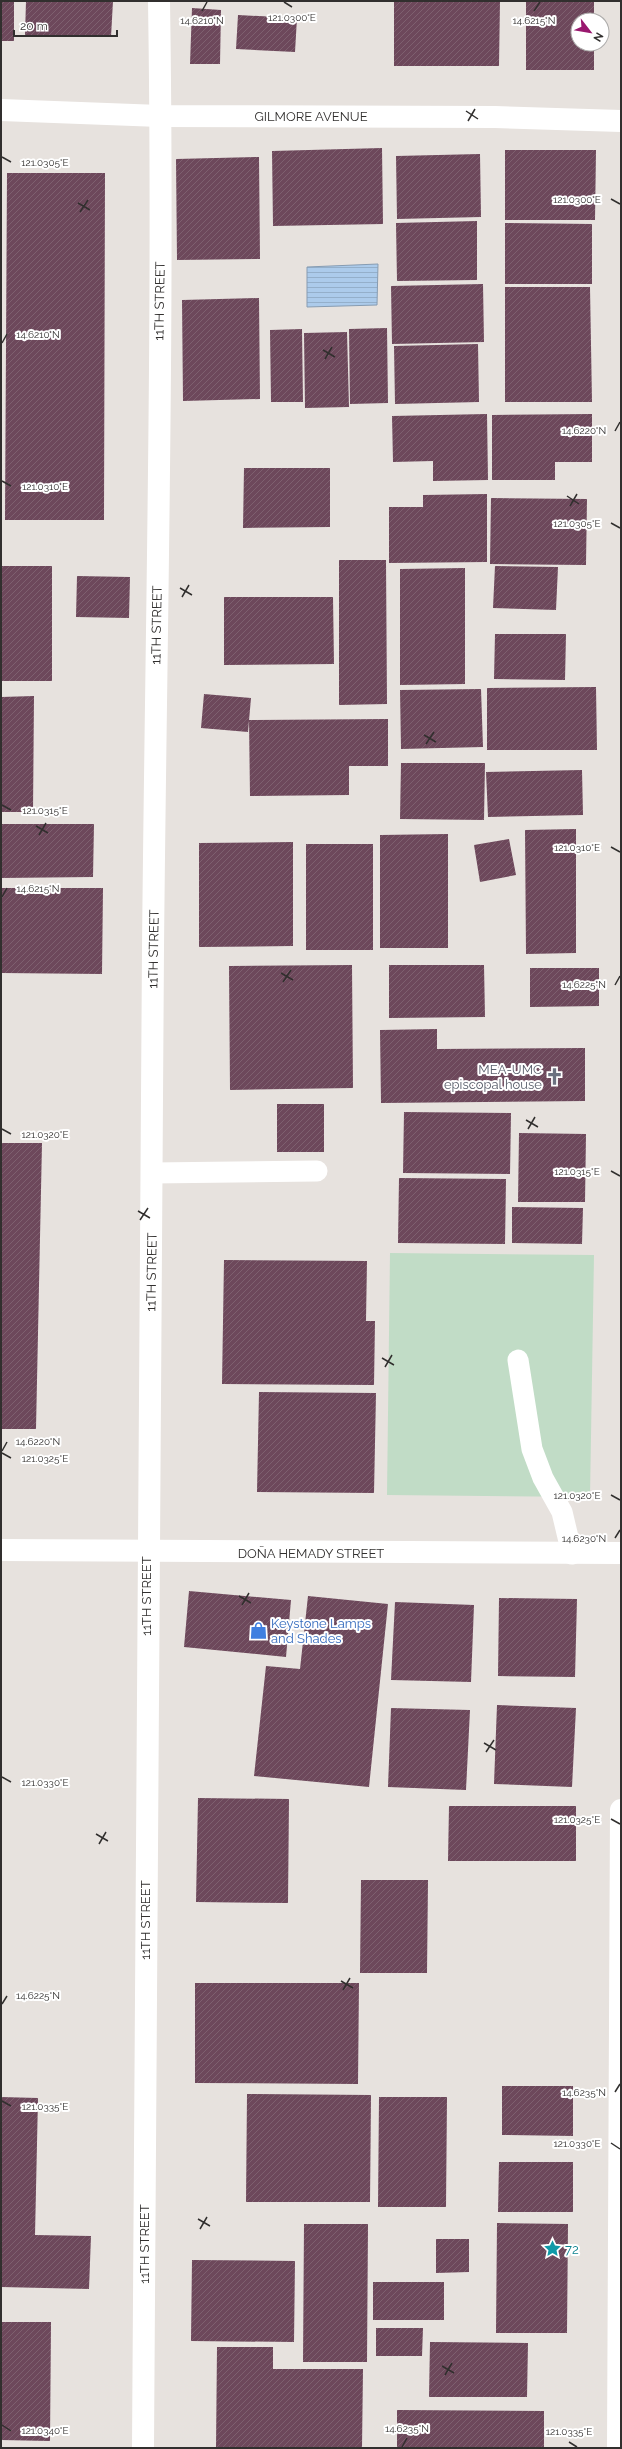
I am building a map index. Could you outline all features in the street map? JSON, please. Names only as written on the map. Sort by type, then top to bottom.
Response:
[{"type":"street","name":"11TH STREET","points":[[143,2448],[146,1552],[152,1173],[160,116],[159,1]]},
{"type":"street","name":"GILMORE AVENUE","points":[[1,110],[160,116],[487,117],[621,121]]},
{"type":"street","name":"DOÑA HEMADY STREET","points":[[1,1550],[146,1552],[621,1553]]},
{"type":"street","points":[[618,2448],[621,1810]]},
{"type":"lane","points":[[152,1173],[317,1171]]},
{"type":"lane","points":[[518,1360],[532,1449],[543,1478],[562,1512],[572,1554]]},
{"type":"green space","points":[[390,1253],[594,1255],[590,1497],[387,1495]]},
{"type":"water","points":[[378,264],[377,305],[307,307],[307,267]]},
{"type":"building","points":[[1,1],[14,1],[14,41],[1,41]]},
{"type":"building","points":[[26,1],[113,1],[111,37],[25,35]]},
{"type":"building","points":[[394,1],[500,1],[499,66],[394,66]]},
{"type":"building","points":[[526,1],[594,1],[594,12],[570,12],[570,52],[594,52],[594,70],[526,70]]},
{"type":"building","points":[[192,8],[221,10],[220,64],[190,64]]},
{"type":"building","points":[[238,15],[297,18],[295,52],[236,49]]},
{"type":"building","points":[[382,148],[383,224],[273,226],[272,151]]},
{"type":"building","points":[[505,150],[596,150],[595,220],[505,220]]},
{"type":"building","points":[[480,154],[481,217],[397,219],[396,156]]},
{"type":"building","points":[[259,157],[260,259],[177,260],[176,159]]},
{"type":"building","points":[[7,173],[105,173],[104,520],[5,520]]},
{"type":"building","points":[[477,221],[477,280],[397,281],[396,223]]},
{"type":"building","points":[[505,223],[592,224],[592,284],[505,284]]},
{"type":"building","points":[[483,284],[484,342],[392,344],[391,286]]},
{"type":"building","points":[[505,287],[590,287],[592,402],[505,402]]},
{"type":"building","points":[[259,298],[260,399],[183,401],[182,300]]},
{"type":"building","points":[[387,328],[388,403],[350,404],[349,329]]},
{"type":"building","points":[[302,329],[303,402],[271,402],[270,330]]},
{"type":"building","points":[[347,332],[349,407],[305,408],[304,333]]},
{"type":"building","points":[[478,344],[479,402],[395,404],[394,346]]},
{"type":"building","points":[[487,414],[488,480],[433,481],[433,461],[393,462],[392,416]]},
{"type":"building","points":[[592,414],[592,462],[555,462],[555,480],[492,480],[492,415]]},
{"type":"building","points":[[244,468],[330,468],[330,527],[243,528]]},
{"type":"building","points":[[487,494],[487,562],[389,563],[389,507],[423,507],[423,495]]},
{"type":"building","points":[[491,498],[587,499],[586,565],[490,564]]},
{"type":"building","points":[[339,560],[386,560],[387,704],[339,705]]},
{"type":"building","points":[[1,566],[52,566],[52,681],[1,681]]},
{"type":"building","points":[[495,566],[558,567],[556,610],[493,608]]},
{"type":"building","points":[[465,568],[465,684],[400,685],[400,569]]},
{"type":"building","points":[[77,576],[130,577],[129,618],[76,617]]},
{"type":"building","points":[[224,597],[333,597],[334,664],[224,665]]},
{"type":"building","points":[[495,634],[566,634],[565,680],[494,679]]},
{"type":"building","points":[[596,687],[597,750],[487,750],[487,688]]},
{"type":"building","points":[[481,689],[483,747],[401,749],[400,690]]},
{"type":"building","points":[[204,694],[251,698],[248,732],[201,728]]},
{"type":"building","points":[[34,696],[33,812],[1,812],[1,697]]},
{"type":"building","points":[[388,719],[388,766],[349,766],[349,795],[250,796],[249,720]]},
{"type":"building","points":[[401,763],[485,763],[484,820],[400,819]]},
{"type":"building","points":[[582,770],[583,815],[488,817],[486,772]]},
{"type":"building","points":[[1,824],[94,824],[93,877],[1,878]]},
{"type":"building","points":[[576,829],[576,953],[526,954],[525,830]]},
{"type":"building","points":[[448,834],[448,948],[380,948],[380,835]]},
{"type":"building","points":[[509,839],[516,875],[480,882],[474,845]]},
{"type":"building","points":[[293,842],[293,946],[199,947],[199,843]]},
{"type":"building","points":[[306,844],[373,844],[373,950],[306,950]]},
{"type":"building","points":[[1,888],[103,888],[102,974],[1,973]]},
{"type":"building","points":[[352,965],[353,1088],[230,1090],[229,966]]},
{"type":"building","points":[[389,965],[484,965],[485,1017],[389,1018]]},
{"type":"building","points":[[530,968],[599,968],[599,1006],[530,1007]]},
{"type":"building","points":[[437,1029],[437,1049],[585,1048],[585,1101],[381,1103],[380,1030]]},
{"type":"building","points":[[277,1104],[324,1104],[324,1152],[277,1152]]},
{"type":"building","points":[[404,1112],[511,1113],[510,1174],[403,1173]]},
{"type":"building","points":[[519,1133],[586,1134],[585,1202],[518,1202]]},
{"type":"building","points":[[1,1143],[42,1143],[36,1429],[1,1429]]},
{"type":"building","points":[[399,1178],[506,1179],[505,1244],[398,1243]]},
{"type":"building","points":[[512,1207],[583,1208],[582,1244],[512,1243]]},
{"type":"building","points":[[224,1260],[367,1261],[366,1321],[375,1321],[374,1385],[222,1384]]},
{"type":"building","points":[[259,1392],[376,1393],[374,1493],[257,1492]]},
{"type":"building","points":[[189,1591],[291,1600],[286,1657],[184,1647]]},
{"type":"building","points":[[308,1596],[388,1604],[369,1787],[254,1776],[266,1666],[300,1669]]},
{"type":"building","points":[[499,1598],[577,1599],[575,1677],[498,1676]]},
{"type":"building","points":[[395,1602],[474,1605],[471,1682],[391,1680]]},
{"type":"building","points":[[497,1705],[576,1708],[572,1787],[494,1784]]},
{"type":"building","points":[[391,1708],[470,1710],[466,1790],[388,1787]]},
{"type":"building","points":[[198,1798],[289,1799],[288,1903],[196,1902]]},
{"type":"building","points":[[449,1806],[576,1806],[576,1861],[448,1861]]},
{"type":"building","points":[[361,1880],[428,1880],[427,1973],[360,1973]]},
{"type":"building","points":[[195,1983],[359,1983],[358,2084],[195,2083]]},
{"type":"building","points":[[502,2086],[573,2086],[573,2136],[502,2135]]},
{"type":"building","points":[[247,2094],[371,2095],[370,2202],[246,2202]]},
{"type":"building","points":[[1,2097],[38,2098],[35,2235],[91,2236],[89,2289],[1,2287]]},
{"type":"building","points":[[379,2097],[447,2097],[446,2207],[378,2207]]},
{"type":"building","points":[[499,2162],[573,2162],[573,2212],[498,2212]]},
{"type":"building","points":[[497,2223],[568,2224],[567,2333],[496,2333]]},
{"type":"building","points":[[304,2224],[368,2224],[367,2362],[303,2362]]},
{"type":"building","points":[[436,2239],[469,2239],[469,2272],[436,2273]]},
{"type":"building","points":[[192,2260],[295,2261],[294,2342],[191,2341]]},
{"type":"building","points":[[373,2282],[444,2282],[444,2320],[373,2320]]},
{"type":"building","points":[[1,2322],[51,2322],[50,2441],[1,2440]]},
{"type":"building","points":[[376,2328],[423,2328],[422,2356],[376,2356]]},
{"type":"building","points":[[430,2342],[528,2343],[527,2397],[429,2397]]},
{"type":"building","points":[[217,2347],[273,2347],[273,2369],[363,2369],[362,2448],[216,2448]]},
{"type":"building","points":[[397,2410],[544,2411],[544,2448],[397,2448]]},
{"type":"place","name":"MEA-UMC episcopal house","points":[[555,1076]]},
{"type":"place","name":"Keystone Lamps and Shades","points":[[258,1630]]},
{"type":"place","name":"72","points":[[552,2249]]}]
